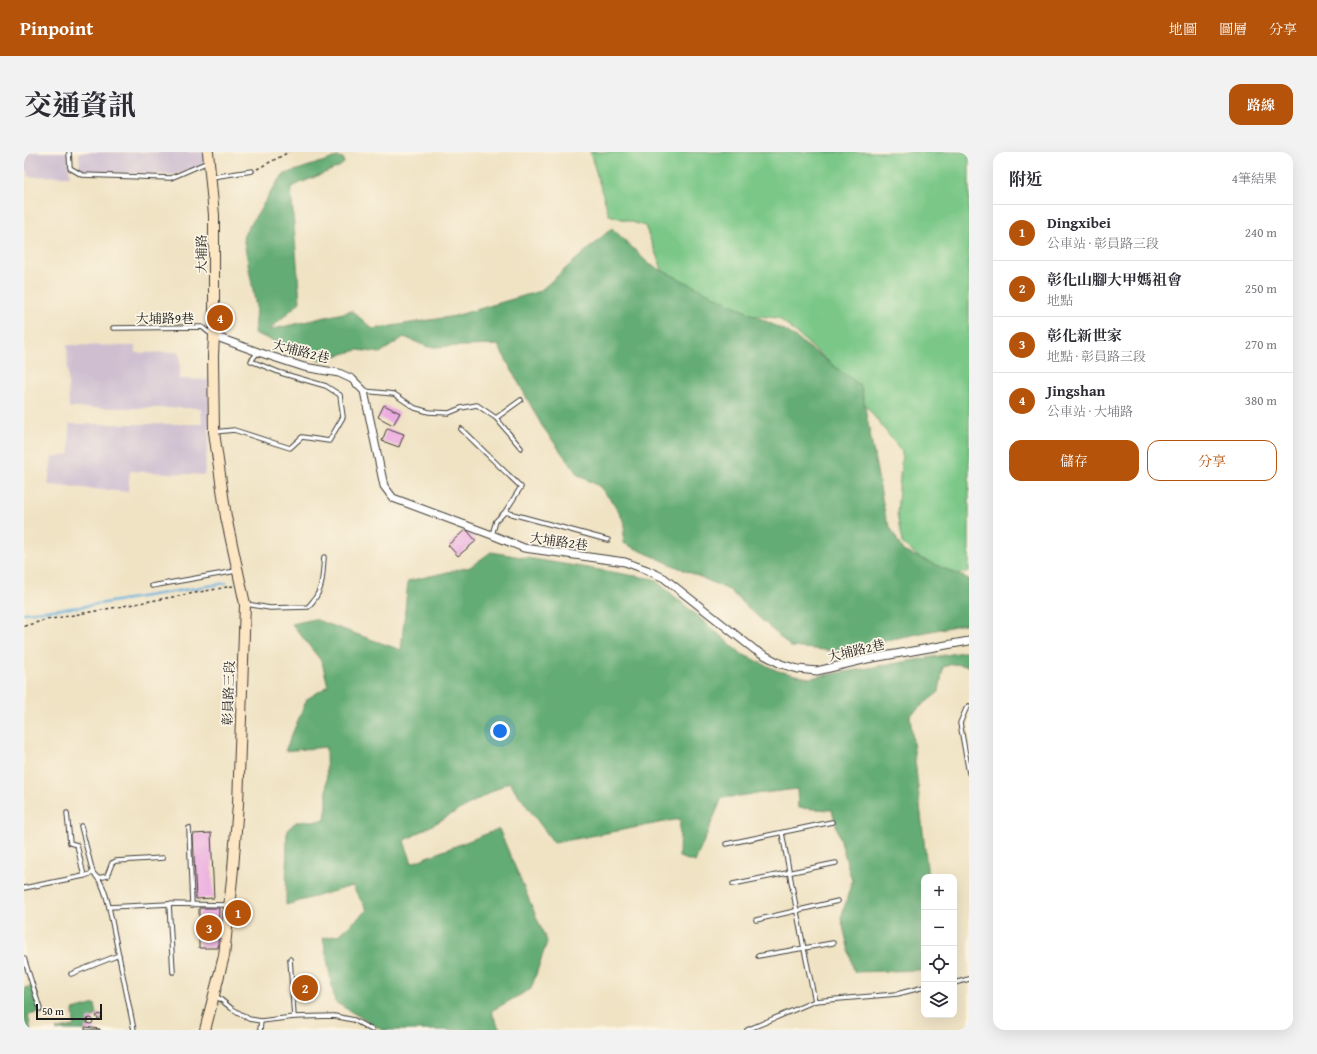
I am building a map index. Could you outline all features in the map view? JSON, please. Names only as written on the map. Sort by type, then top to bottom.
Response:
[{"type":"main road","name":"大埔路","points":[[208,157],[214,215],[213,356]]},
{"type":"main road","name":"彰員路三段","points":[[205,1030],[224,956],[229,905],[238,804],[245,604],[226,517],[214,432],[213,356]]},
{"type":"street","name":"大埔路2巷","points":[[214,336],[304,367],[340,373],[352,379],[364,391],[384,486],[393,498],[524,548],[626,562],[647,570],[664,578],[754,650],[781,664],[798,669],[817,671],[867,659],[969,641]]},
{"type":"lane","points":[[69,152],[70,168],[82,175],[171,178],[208,157]]},
{"type":"lane","points":[[210,178],[252,171]]},
{"type":"lane","name":"大埔路9巷","points":[[113,328],[202,327],[214,336]]},
{"type":"lane","points":[[214,432],[234,430],[290,448],[302,437],[329,441],[343,417],[340,395],[326,386],[281,373],[251,362],[258,352]]},
{"type":"lane","points":[[364,391],[394,394],[415,408],[429,412],[449,413],[461,408],[477,405],[496,418],[521,448]]},
{"type":"lane","points":[[496,418],[521,400]]},
{"type":"lane","points":[[461,429],[521,487],[506,512],[496,521],[492,535]]},
{"type":"lane","points":[[506,512],[608,540]]},
{"type":"lane","points":[[245,604],[270,608],[308,607],[322,587],[324,557]]},
{"type":"lane","points":[[152,586],[237,570]]},
{"type":"lane","points":[[969,706],[966,709],[960,723],[969,773]]},
{"type":"lane","points":[[68,813],[70,843],[77,845],[84,876]]},
{"type":"lane","points":[[726,844],[832,822]]},
{"type":"lane","points":[[81,826],[93,874],[98,878],[105,892],[109,907],[134,1030]]},
{"type":"lane","points":[[189,828],[192,904]]},
{"type":"lane","points":[[782,833],[815,1001]]},
{"type":"lane","points":[[98,878],[106,876],[112,863],[116,861],[163,858]]},
{"type":"lane","points":[[733,884],[836,863]]},
{"type":"lane","points":[[24,888],[93,874]]},
{"type":"lane","points":[[756,920],[838,901]]},
{"type":"lane","points":[[109,907],[169,904],[229,905]]},
{"type":"lane","points":[[169,904],[173,972]]},
{"type":"lane","points":[[758,956],[833,944]]},
{"type":"lane","points":[[71,974],[119,955]]},
{"type":"lane","points":[[24,958],[40,1009]]},
{"type":"lane","points":[[290,959],[294,1017]]},
{"type":"lane","points":[[957,982],[969,979]]},
{"type":"lane","points":[[747,1030],[815,1001],[897,994],[921,988]]},
{"type":"lane","points":[[215,994],[231,1008],[249,1019],[260,1021],[294,1017],[334,1016],[354,1020],[372,1030]]},
{"type":"lane","points":[[260,1021],[260,1030]]},
{"type":"path","points":[[252,171],[289,152]]},
{"type":"path","points":[[24,626],[46,620],[201,593],[240,584]]},
{"type":"shaded area","points":[[24,152],[68,152],[70,176],[28,177],[27,170],[24,170]]},
{"type":"shaded area","points":[[79,152],[205,152],[207,165],[174,175],[80,171]]},
{"type":"shaded area","points":[[67,345],[135,346],[136,353],[180,352],[180,379],[210,380],[210,425],[204,475],[130,471],[128,492],[48,485],[52,457],[70,454],[69,424],[202,424],[201,408],[69,408]]},
{"type":"green space","points":[[590,152],[969,152],[969,572],[957,574],[923,561],[902,543],[897,514],[902,452],[838,370],[779,318],[706,311],[665,277],[645,226],[609,215]]},
{"type":"green space","points":[[337,157],[343,158],[344,163],[339,167],[291,187],[300,302],[269,330],[352,311],[373,329],[455,316],[540,291],[612,228],[649,264],[788,332],[861,386],[886,519],[903,551],[969,579],[969,623],[836,651],[791,647],[729,590],[623,543],[625,523],[614,504],[599,486],[578,475],[542,426],[498,345],[428,347],[404,337],[380,353],[358,350],[320,360],[254,333],[256,307],[243,236],[278,181],[285,174]]},
{"type":"green space","points":[[491,552],[654,579],[742,654],[778,671],[809,678],[969,651],[969,666],[953,664],[943,667],[939,692],[910,715],[928,874],[921,874],[921,970],[854,972],[841,918],[852,881],[832,810],[798,808],[797,789],[722,798],[695,862],[679,857],[680,819],[554,843],[509,782],[404,841],[412,863],[499,829],[547,942],[531,989],[491,1011],[500,1030],[382,1030],[335,1002],[323,938],[339,935],[367,910],[352,886],[286,905],[287,830],[296,822],[325,820],[327,805],[326,747],[285,751],[307,699],[328,686],[322,662],[292,624],[314,619],[401,650],[408,581],[470,567]]},
{"type":"green space","points":[[33,986],[42,1012],[28,1015],[31,1030],[24,1030],[24,988]]},
{"type":"green space","points":[[95,1004],[97,1015],[87,1021],[89,1030],[56,1030],[74,1026],[73,1010]]},
{"type":"building","points":[[384,405],[400,413],[393,425],[378,417]]},
{"type":"building","points":[[387,428],[404,434],[399,447],[382,441]]},
{"type":"building","points":[[466,529],[476,541],[458,556],[448,545]]},
{"type":"building","points":[[211,833],[214,898],[196,899],[193,834]]},
{"type":"building","points":[[199,908],[219,908],[218,948],[199,948]]},
{"type":"building","points":[[316,984],[316,991],[294,993],[294,985]]},
{"type":"building","points":[[100,1014],[102,1017],[98,1019],[96,1016]]},
{"type":"building","points":[[90,1018],[93,1021],[90,1024],[87,1021]]},
{"type":"building","points":[[85,1027],[100,1029],[100,1030],[85,1030]]},
{"type":"waterway","points":[[24,613],[80,607],[226,583]]},
{"type":"place","name":"Jingshan","points":[[220,318]]},
{"type":"place","name":"Dingxibei","points":[[238,913]]},
{"type":"place","name":"彰化新世家","points":[[209,928]]},
{"type":"place","name":"彰化山腳大甲媽祖會","points":[[305,988]]}]
